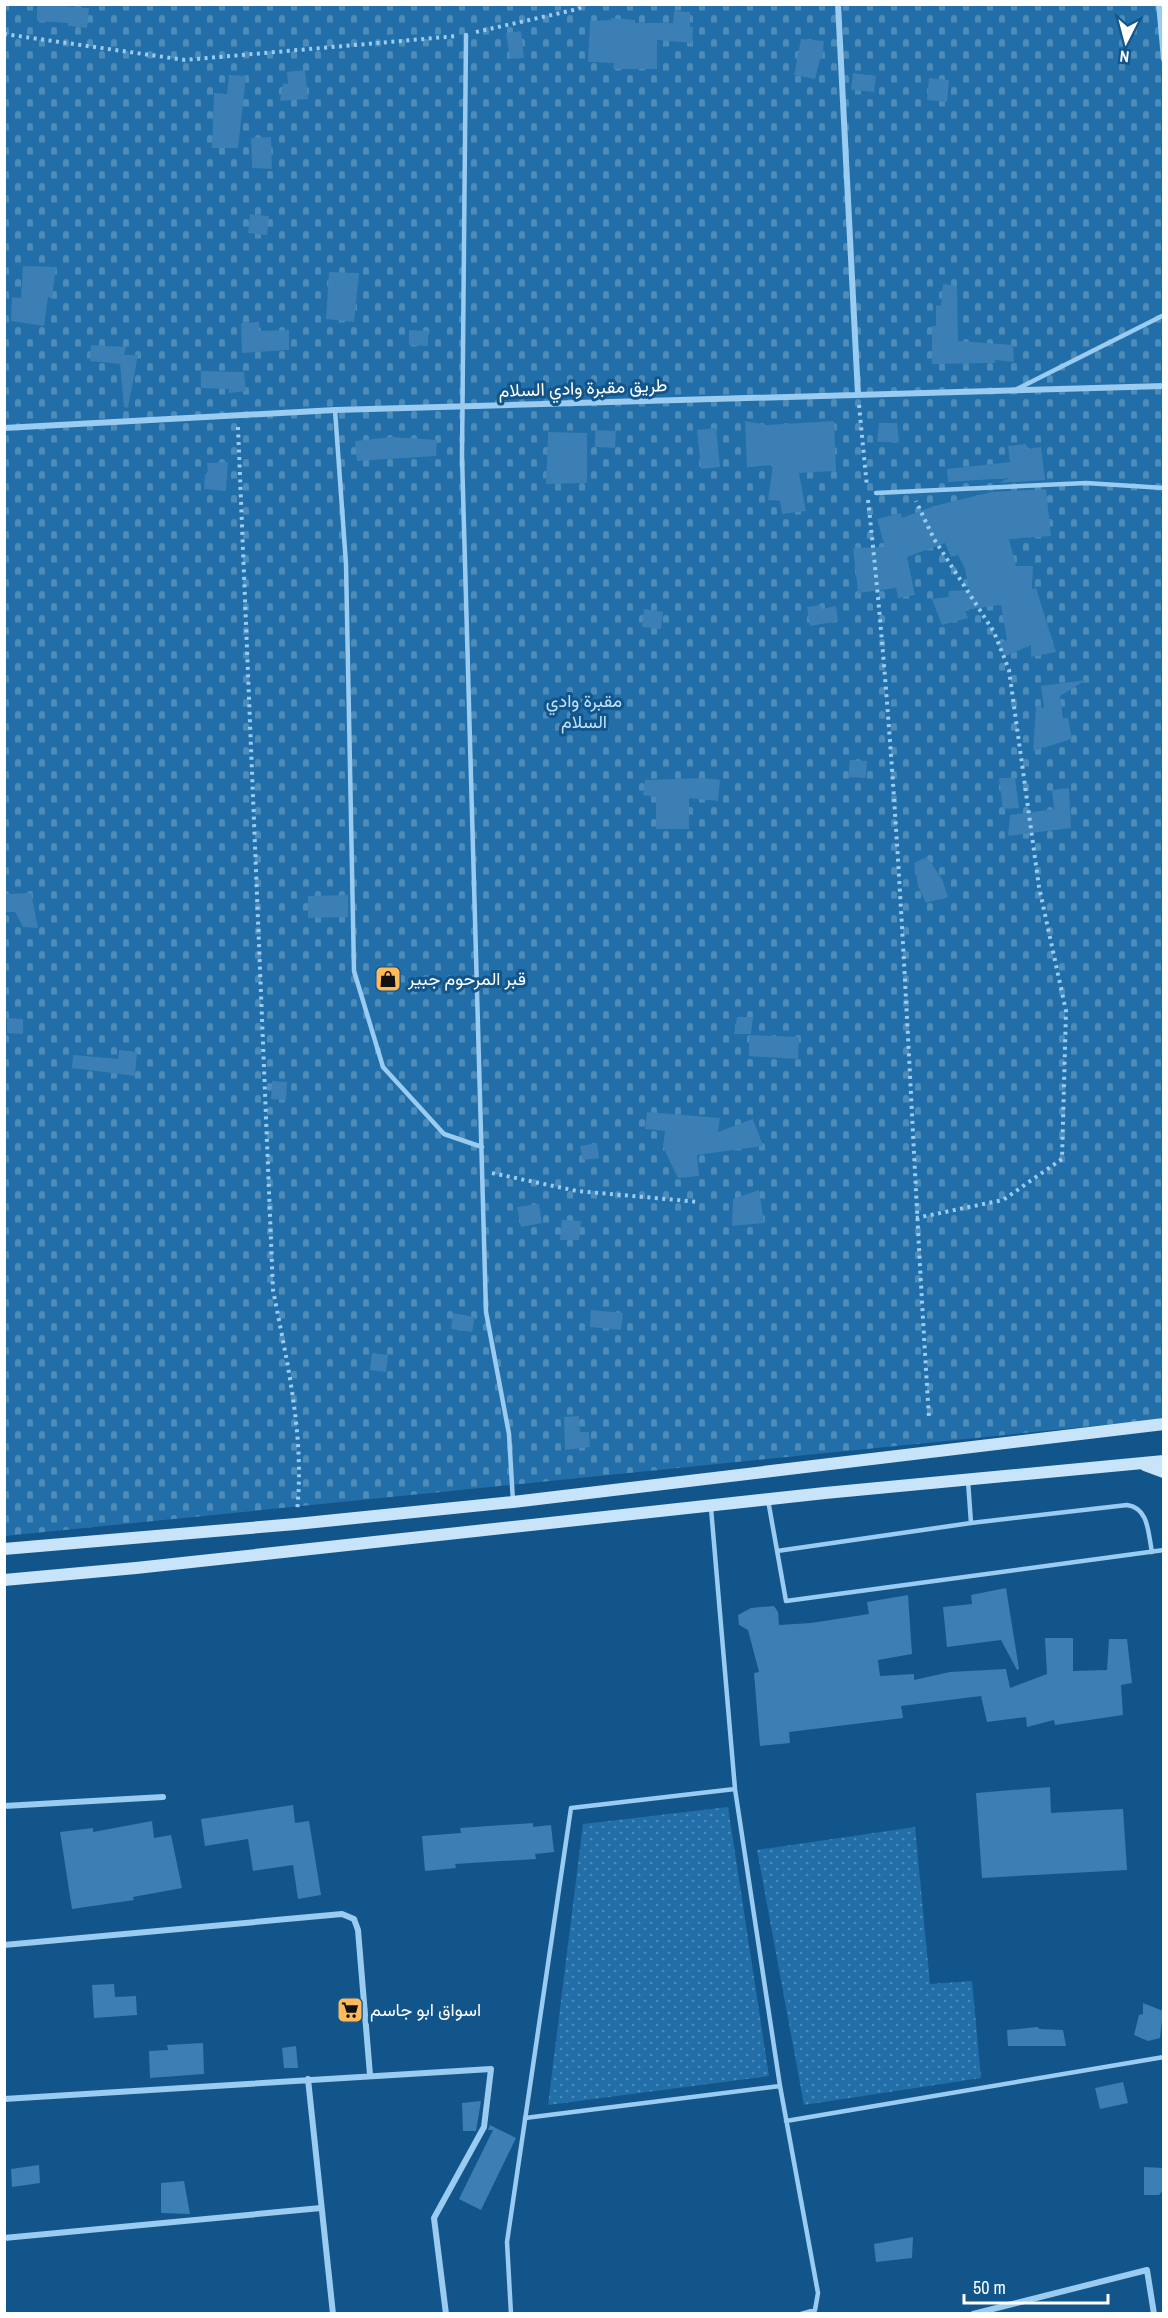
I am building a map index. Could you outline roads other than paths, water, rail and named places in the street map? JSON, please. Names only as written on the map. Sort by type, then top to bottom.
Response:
[{"type":"main road","points":[[4,1549],[296,1524],[513,1502],[1164,1424]]},
{"type":"main road","points":[[4,1580],[136,1568],[768,1499],[1164,1461]]},
{"type":"main road","points":[[1141,1463],[1164,1472]]},
{"type":"street","points":[[838,4],[858,395]]},
{"type":"street","points":[[1159,4],[1164,59]]},
{"type":"street","name":"طريق مقبرة وادي السلام","points":[[4,428],[335,410],[1164,386]]},
{"type":"street","points":[[4,1806],[163,1797]]},
{"type":"street","points":[[4,1945],[342,1914],[354,1919],[358,1930],[370,2075]]},
{"type":"street","points":[[4,2099],[491,2069],[484,2127],[434,2218],[446,2313]]},
{"type":"street","points":[[308,2079],[333,2313]]},
{"type":"street","points":[[4,2238],[321,2208]]},
{"type":"street","points":[[973,2313],[1147,2271],[1154,2313]]},
{"type":"lane","points":[[466,35],[462,406],[486,1312],[509,1434],[513,1502]]},
{"type":"lane","points":[[1014,390],[1164,315]]},
{"type":"lane","points":[[335,410],[346,564],[354,971],[383,1066],[444,1134],[482,1147]]},
{"type":"lane","points":[[876,493],[1086,483],[1164,488]]},
{"type":"lane","points":[[968,1481],[971,1523]]},
{"type":"lane","points":[[768,1499],[786,1601],[1164,1550]]},
{"type":"lane","points":[[777,1551],[971,1523],[1127,1504],[1137,1506],[1144,1513],[1152,1552]]},
{"type":"lane","points":[[711,1506],[735,1789],[780,2086],[818,2294],[816,2310],[801,2313]]},
{"type":"lane","points":[[511,2313],[507,2242],[571,1808],[735,1789]]},
{"type":"lane","points":[[786,2121],[1164,2057]]},
{"type":"lane","points":[[525,2118],[780,2086]]},
{"type":"place","name":"قبر المرحوم جبير","points":[[388,979]]},
{"type":"place","name":"اسواق ابو جاسم","points":[[350,2010]]},
{"type":"park label","name":"مقبرة وادي السلام","points":[[584,711]]}]
